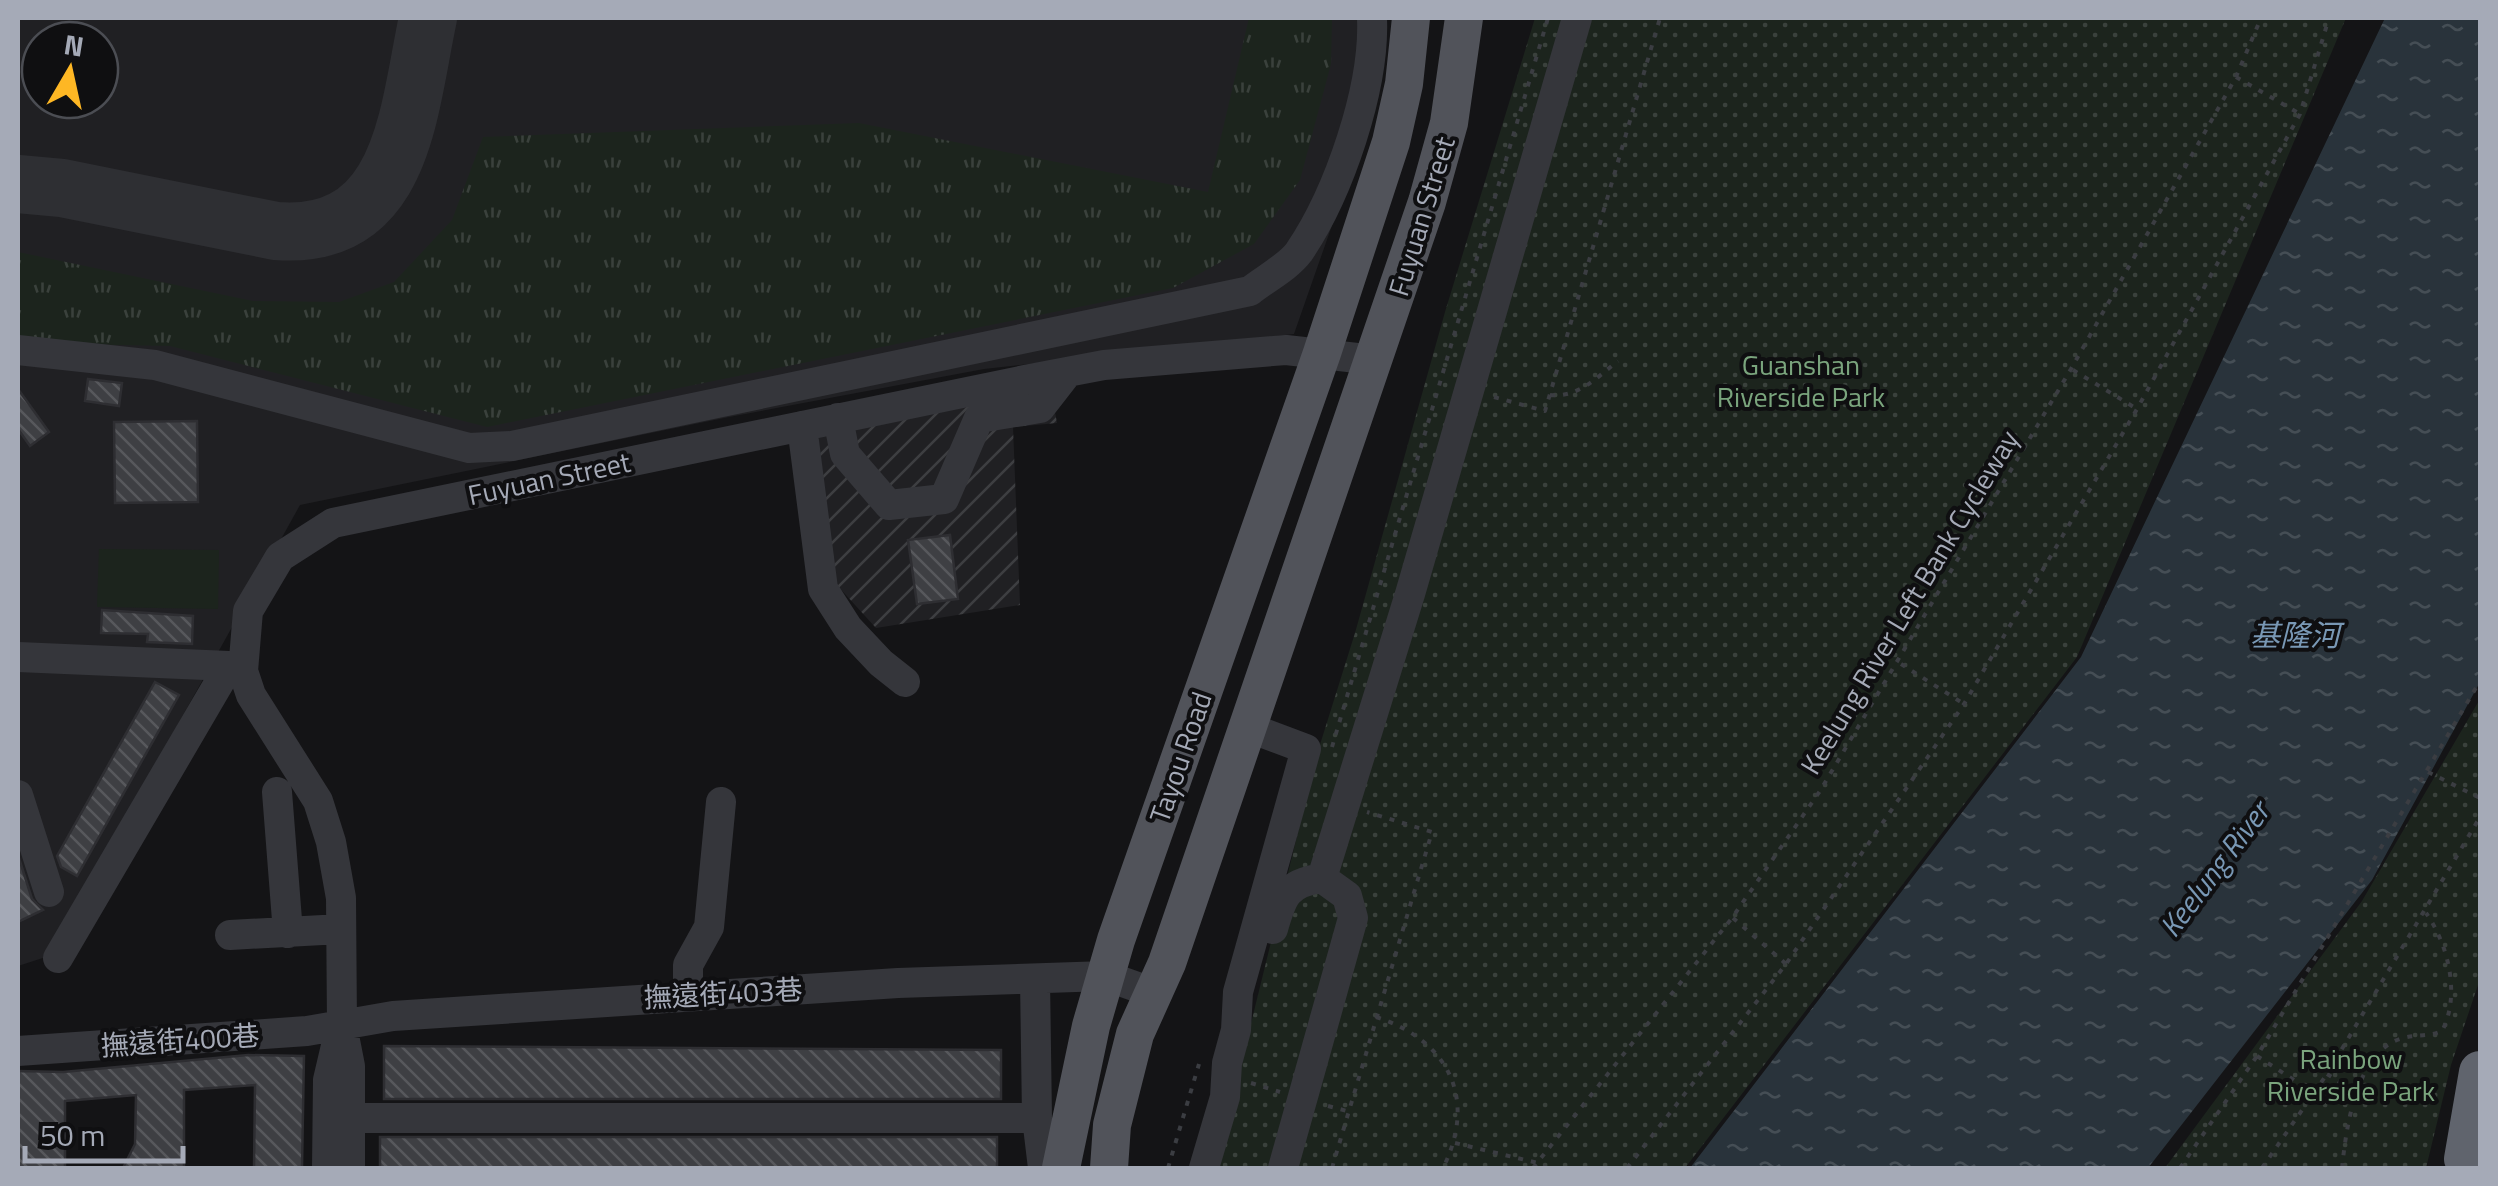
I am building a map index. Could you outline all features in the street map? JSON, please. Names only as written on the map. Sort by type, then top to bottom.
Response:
[{"type":"highway","points":[[2464,1164],[2480,1072]]},
{"type":"highway","points":[[2464,1164],[2480,1111]]},
{"type":"main road","name":"Fuyuan Street","points":[[1322,352],[1391,142],[1404,84],[1411,18]]},
{"type":"main road","name":"Fuyuan Street","points":[[1375,360],[1450,124],[1464,18]]},
{"type":"main road","name":"Tayou Road","points":[[1061,1168],[1091,1026],[1106,976],[1322,352]]},
{"type":"main road","name":"Tayou Road","points":[[1109,1168],[1112,1125],[1134,1034],[1167,963],[1375,360]]},
{"type":"street","points":[[18,350],[155,366],[469,448],[498,447],[1250,290],[1297,255],[1348,156],[1373,46],[1372,18]]},
{"type":"street","points":[[1322,878],[1410,594],[1577,18]]},
{"type":"street","name":"Fuyuan Street","points":[[236,669],[248,612],[280,558],[333,523],[1104,366],[1286,350],[1375,360]]},
{"type":"street","points":[[838,418],[845,454],[890,506],[944,499],[979,418],[1040,408],[1068,372]]},
{"type":"street","points":[[802,426],[823,589],[848,628],[880,663],[905,682]]},
{"type":"street","points":[[18,657],[236,669]]},
{"type":"street","points":[[236,669],[318,801],[331,842],[341,898],[342,1025],[350,1066],[350,1168]]},
{"type":"street","points":[[58,958],[236,669]]},
{"type":"street","points":[[1236,1030],[1238,992],[1306,748],[1247,726]]},
{"type":"street","points":[[277,792],[288,932]]},
{"type":"street","points":[[18,795],[49,892]]},
{"type":"street","points":[[688,994],[688,965],[709,927],[721,802]]},
{"type":"street","points":[[1188,1168],[1212,1090],[1251,1001],[1282,898],[1301,881],[1322,878],[1347,896],[1353,918],[1283,1168]]},
{"type":"street","points":[[230,935],[342,929]]},
{"type":"street","points":[[1106,976],[1154,993]]},
{"type":"street","name":"撫遠街403巷","points":[[342,1025],[392,1016],[688,994],[1106,976]]},
{"type":"street","points":[[1035,979],[1036,1118],[1043,1168]]},
{"type":"street","points":[[327,1168],[328,1080],[342,1025]]},
{"type":"street","name":"撫遠街400巷","points":[[18,1051],[298,1032],[342,1025]]},
{"type":"street","points":[[1204,1168],[1226,1096],[1225,1067]]},
{"type":"street","points":[[350,1118],[1036,1118]]},
{"type":"path","points":[[1328,760],[1548,18]]},
{"type":"path","points":[[1488,396],[1545,410],[1660,18]]},
{"type":"path","name":"Keelung River Left Bank Cycleway","points":[[1533,1168],[1732,918],[1820,792],[1899,663],[2236,77],[2261,18]]},
{"type":"path","points":[[1628,1168],[1786,964],[1964,704],[2137,409],[2300,114],[2329,18]]},
{"type":"path","points":[[2236,77],[2300,114]]},
{"type":"path","points":[[1550,395],[1566,396],[1580,390],[1618,361]]},
{"type":"path","points":[[2070,368],[2137,409]]},
{"type":"path","points":[[1899,663],[1964,704]]},
{"type":"path","points":[[2180,1168],[2257,1056],[2480,681]]},
{"type":"path","points":[[2428,772],[2480,798]]},
{"type":"path","points":[[1332,1168],[1432,832],[1365,812]]},
{"type":"path","points":[[2262,1168],[2327,1074],[2480,818]]},
{"type":"path","points":[[2342,1168],[2356,1092],[2378,1054],[2402,1038],[2427,1038],[2442,1031],[2448,1019],[2447,956],[2426,913]]},
{"type":"path","points":[[1732,918],[1786,964]]},
{"type":"path","points":[[1376,1017],[1402,1026],[1426,1041],[1444,1062],[1455,1088],[1459,1115],[1455,1143],[1442,1168]]},
{"type":"path","points":[[2257,1056],[2314,1093]]},
{"type":"path","points":[[1168,1168],[1225,1067],[1305,1099]]},
{"type":"path","points":[[2327,1074],[2356,1092]]},
{"type":"path","points":[[1455,1143],[1538,1162],[1546,1168]]},
{"type":"shaded area","points":[[18,18],[1379,18],[1358,151],[1294,334],[984,369],[300,505],[49,956],[18,966]]},
{"type":"shaded area","points":[[1051,390],[1057,423],[1013,427],[1020,605],[876,628],[835,583],[812,433]]},
{"type":"green space","points":[[1249,18],[1332,18],[1331,64],[1300,180],[1254,244],[1173,288],[487,427],[170,346],[18,343],[18,252],[253,301],[339,302],[394,282],[452,220],[483,137],[859,123],[1208,192]]},
{"type":"green space","name":"Guanshan Riverside Park","points":[[1535,18],[2346,18],[2077,657],[1685,1168],[1209,1168],[1242,1060],[1318,751]]},
{"type":"green space","points":[[99,549],[219,550],[218,609],[97,607]]},
{"type":"green space","name":"Rainbow Riverside Park","points":[[2480,699],[2480,979],[2451,1065],[2426,1168],[2165,1168],[2362,901]]},
{"type":"water","name":"基隆河","points":[[2385,18],[2480,18],[2480,682],[2372,880],[2148,1168],[1690,1168],[2081,657]]},
{"type":"building","points":[[88,379],[122,383],[119,406],[85,401]]},
{"type":"building","points":[[18,389],[49,432],[30,446],[18,429]]},
{"type":"building","points":[[197,421],[198,502],[115,503],[114,422]]},
{"type":"building","points":[[950,535],[958,599],[917,604],[908,540]]},
{"type":"building","points":[[102,610],[193,616],[192,644],[147,642],[148,634],[101,633]]},
{"type":"building","points":[[155,682],[179,695],[77,876],[61,867],[57,856]]},
{"type":"building","points":[[18,855],[32,899],[43,910],[18,922]]},
{"type":"building","points":[[384,1046],[1001,1050],[1001,1099],[384,1099]]},
{"type":"building","points":[[248,1055],[304,1056],[302,1168],[254,1168],[255,1085],[184,1090],[184,1168],[123,1168],[135,1144],[136,1095],[65,1101],[65,1168],[18,1168],[18,1071],[63,1072]]},
{"type":"building","points":[[380,1137],[997,1137],[997,1168],[380,1168]]},
{"type":"taxiway","points":[[18,184],[62,188],[276,231],[318,229],[351,215],[375,193],[392,163],[405,129],[428,18]]},
{"type":"water label","name":"Keelung River","points":[[2214,869]]}]
